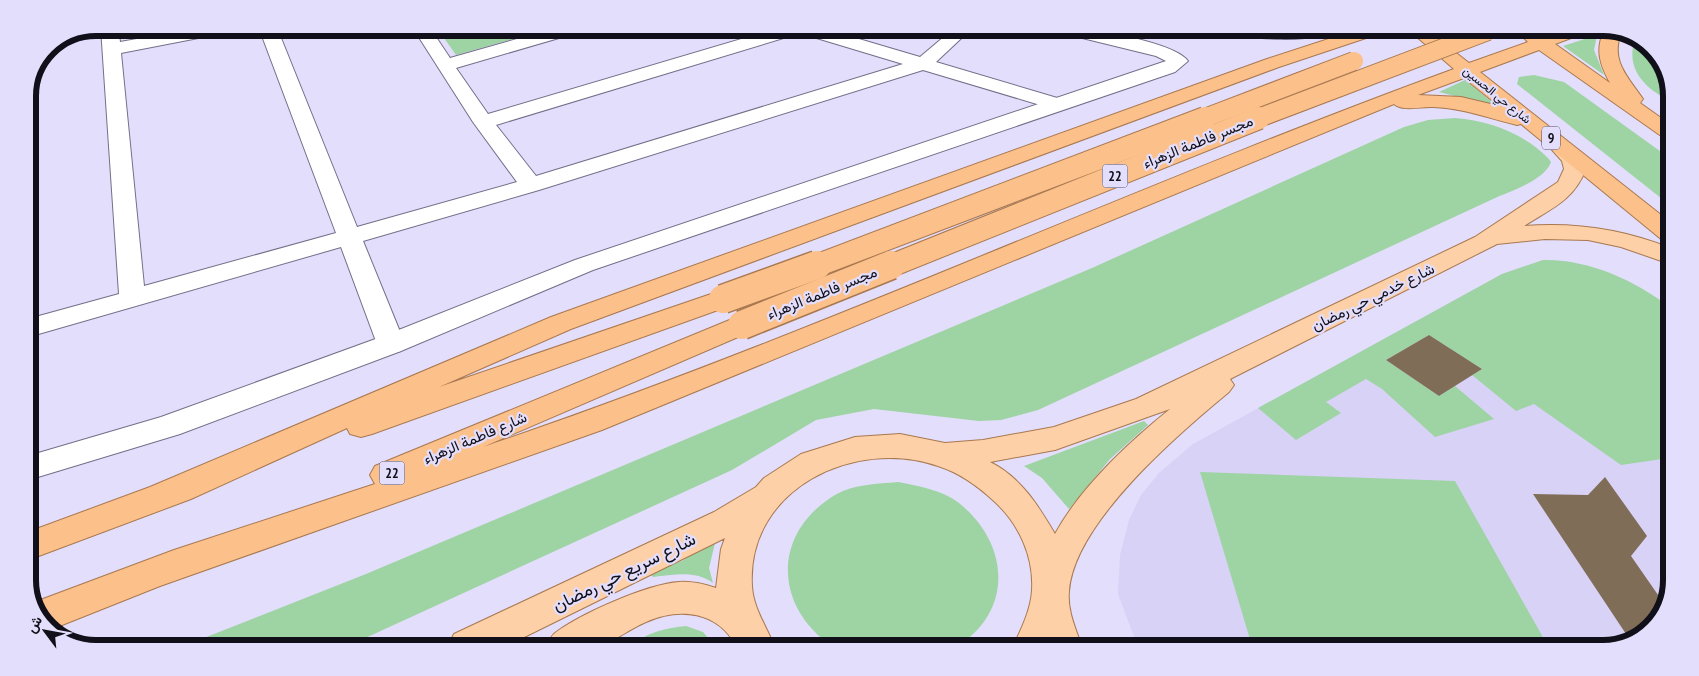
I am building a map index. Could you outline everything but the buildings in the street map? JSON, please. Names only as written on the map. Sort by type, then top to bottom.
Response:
[{"type":"highway","points":[[1273,63],[1318,36]]},
{"type":"highway","points":[[162,496],[561,323],[1273,63],[1354,36]]},
{"type":"highway","name":"مجسر فاطمة الزهراء","points":[[162,496],[882,242],[1255,97],[1423,36]]},
{"type":"highway","name":"شارع حي الحسين","points":[[1424,36],[1663,228]]},
{"type":"highway","name":"مجسر فاطمة الزهراء","points":[[742,325],[1277,110],[1475,36]]},
{"type":"highway","points":[[1533,36],[1663,128]]},
{"type":"highway","points":[[157,572],[591,422],[932,286],[1358,111],[1558,36]]},
{"type":"highway","points":[[1611,37],[1607,49],[1611,67],[1627,92],[1663,127]]},
{"type":"highway","points":[[1273,63],[1291,59],[1315,59],[1340,64],[1362,73],[1375,84],[1378,95],[1375,100],[1358,111]]},
{"type":"highway","points":[[1358,111],[1377,105],[1406,102],[1465,104],[1485,108],[1522,121],[1557,143]]},
{"type":"highway","name":"شارع فاطمة الزهراء","points":[[69,606],[157,572],[742,325]]},
{"type":"highway","name":"22","points":[[36,543],[162,496]]},
{"type":"main road","points":[[1484,242],[1530,214],[1568,186],[1575,169],[1568,153],[1557,143]]},
{"type":"main road","points":[[1484,242],[1524,233],[1560,230],[1633,243],[1663,254]]},
{"type":"main road","name":"شارع خدمي حي رمضان","points":[[1262,352],[1484,242]]},
{"type":"main road","points":[[945,455],[1020,446],[1088,428],[1147,406],[1262,352]]},
{"type":"main road","points":[[1036,640],[1040,634],[1061,554],[1070,539],[1117,480],[1174,421],[1262,352]]},
{"type":"main road","points":[[752,640],[734,587],[738,549],[752,516],[776,487],[812,463],[855,449],[900,446],[945,455],[987,475],[1021,506],[1043,545],[1054,616],[1060,640]]},
{"type":"main road","name":"شارع سريع حي رمضان","points":[[480,640],[700,536],[746,510],[776,487]]},
{"type":"main road","points":[[577,640],[625,614],[673,597],[692,597],[715,603],[734,615],[752,640]]},
{"type":"street","points":[[111,36],[132,298]]},
{"type":"street","points":[[112,49],[181,36]]},
{"type":"street","points":[[271,36],[391,344]]},
{"type":"street","points":[[426,36],[483,122],[531,185]]},
{"type":"street","points":[[445,65],[546,36]]},
{"type":"street","points":[[483,122],[771,36]]},
{"type":"street","points":[[829,36],[1057,104]]},
{"type":"street","points":[[36,326],[531,185],[923,64],[955,36]]},
{"type":"street","points":[[36,466],[169,426],[391,344],[584,265],[1168,68],[1179,61],[1162,52],[1113,36]]},
{"type":"shaded area","points":[[1543,260],[1566,261],[1601,270],[1628,281],[1663,303],[1663,579],[1660,599],[1655,610],[1642,625],[1622,637],[1602,640],[1135,640],[1118,594],[1120,555],[1129,520],[1141,495],[1159,473],[1193,444],[1502,274]]},
{"type":"green space","points":[[443,36],[524,36],[456,55]]},
{"type":"green space","points":[[1597,36],[1594,50],[1604,75],[1563,46]]},
{"type":"green space","points":[[1634,45],[1636,46],[1655,66],[1662,85],[1663,98],[1645,83],[1636,71],[1633,64]]},
{"type":"green space","points":[[1534,75],[1564,82],[1663,153],[1663,200],[1517,84],[1519,77]]},
{"type":"green space","points":[[1465,80],[1498,107],[1439,92]]},
{"type":"green space","points":[[1455,118],[1493,125],[1528,142],[1551,162],[1541,175],[1526,185],[1038,410],[1001,420],[979,421],[874,409],[816,420],[732,470],[361,640],[199,640],[366,574],[1092,268],[1404,127],[1428,120]]},
{"type":"green space","points":[[1543,260],[1577,263],[1626,280],[1663,302],[1663,459],[1621,465],[1534,404],[1516,411],[1472,375],[1482,369],[1429,335],[1386,360],[1439,396],[1455,386],[1494,419],[1435,437],[1382,389],[1366,379],[1326,402],[1341,413],[1296,440],[1258,408],[1502,274]]},
{"type":"green space","points":[[1144,421],[1148,425],[1110,459],[1069,509],[1042,478],[1024,466]]},
{"type":"green space","points":[[1200,472],[1455,481],[1544,640],[1250,640]]},
{"type":"green space","points":[[898,482],[930,489],[945,495],[959,503],[976,520],[988,538],[996,557],[998,577],[996,597],[988,616],[975,632],[965,640],[825,640],[813,630],[799,611],[791,591],[788,570],[791,549],[800,529],[814,511],[835,495],[842,491],[874,484]]},
{"type":"green space","points":[[716,539],[709,568],[713,583],[699,576],[692,575],[653,577],[651,575],[657,570],[682,561]]},
{"type":"green space","points":[[686,626],[703,632],[710,640],[640,640],[650,634]]}]
